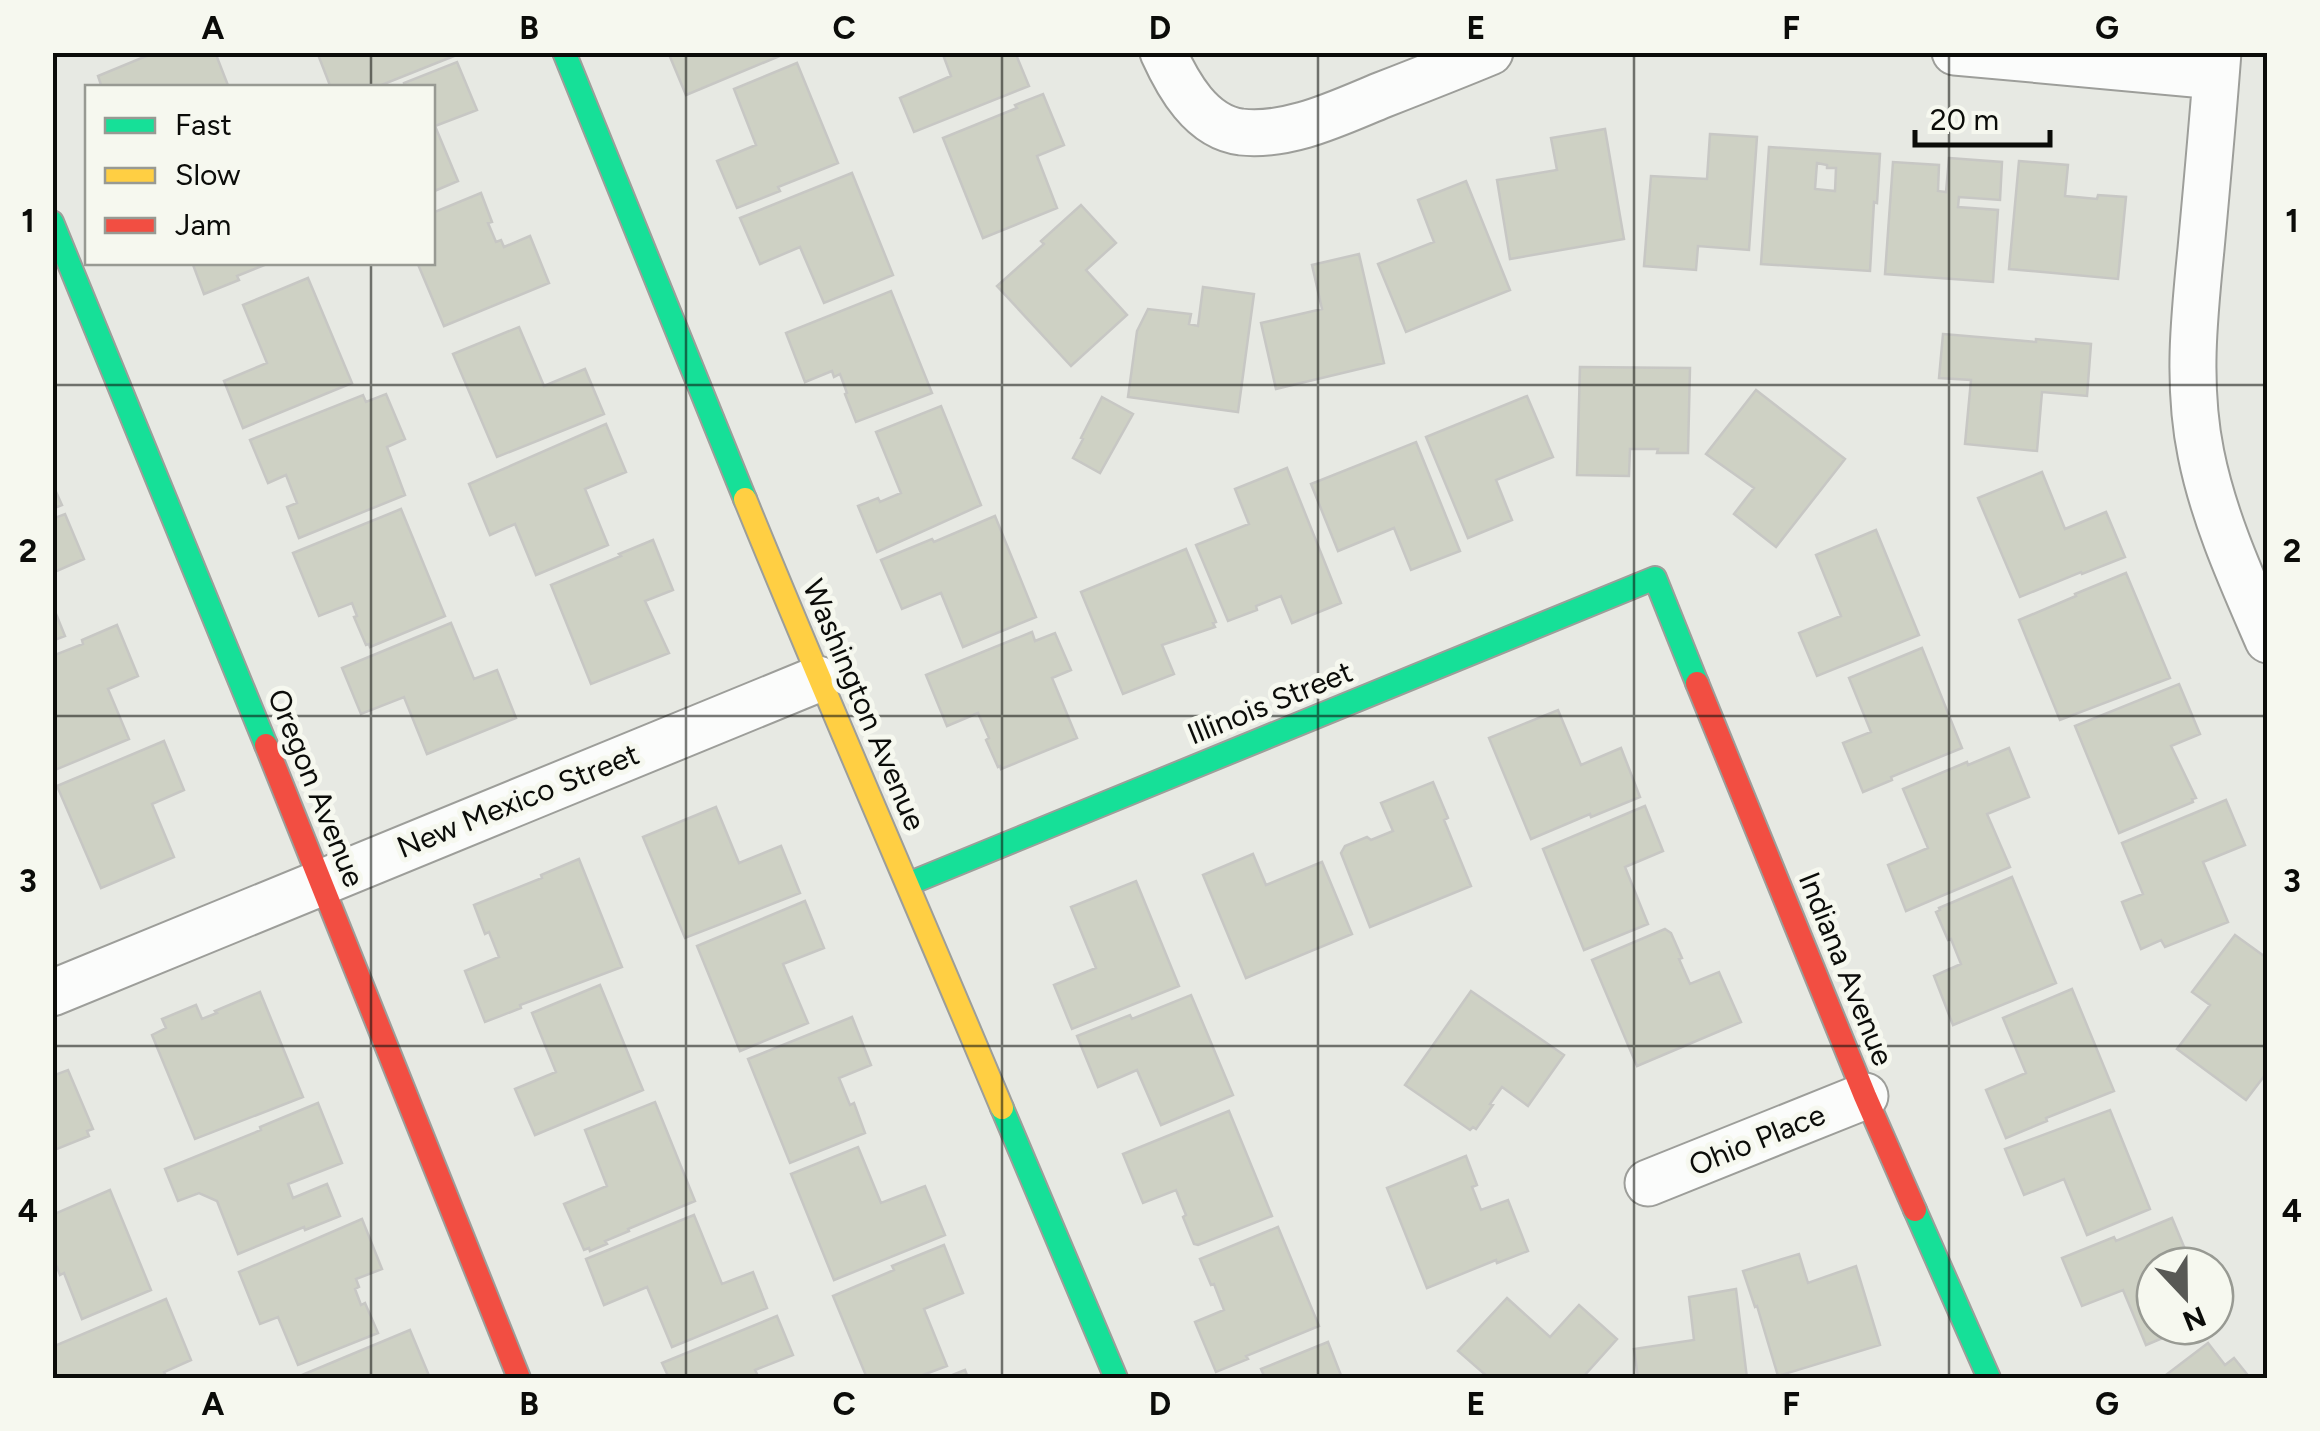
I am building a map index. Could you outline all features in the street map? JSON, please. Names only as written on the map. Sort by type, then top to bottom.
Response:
[{"type":"street","name":"Washington Avenue","points":[[564,52],[818,679],[1116,1378]]},
{"type":"street","points":[[1163,52],[1183,92],[1208,118],[1238,132],[1279,131],[1320,120],[1490,52]]},
{"type":"street","points":[[1955,52],[2217,64],[2192,344],[2194,400],[2201,454],[2216,507],[2233,559],[2268,640]]},
{"type":"street","name":"Oregon Avenue","points":[[52,222],[322,881],[519,1378]]},
{"type":"street","name":"Illinois Street","points":[[908,884],[1656,578]]},
{"type":"street","name":"Indiana Avenue","points":[[1656,578],[1865,1096],[1989,1378]]},
{"type":"street","name":"New Mexico Street","points":[[52,993],[818,679]]},
{"type":"street","name":"Ohio Place","points":[[1648,1184],[1865,1096]]},
{"type":"building","points":[[156,52],[215,52],[228,85],[101,85],[98,76]]},
{"type":"building","points":[[317,52],[459,54],[382,85],[330,85]]},
{"type":"building","points":[[668,52],[789,52],[686,95]]},
{"type":"building","points":[[942,52],[1015,52],[1029,86],[914,132],[900,98],[951,76]]},
{"type":"building","points":[[457,62],[477,110],[435,126],[435,85],[404,83]]},
{"type":"building","points":[[797,63],[838,163],[737,208],[717,161],[756,145],[734,89]]},
{"type":"building","points":[[1043,94],[1064,145],[1037,156],[1057,208],[983,238],[943,138]]},
{"type":"building","points":[[435,126],[458,181],[435,191]]},
{"type":"building","points":[[1605,129],[1624,239],[1510,259],[1497,180],[1557,170],[1551,138]]},
{"type":"building","points":[[1710,134],[1757,137],[1749,250],[1698,246],[1696,270],[1644,266],[1651,176],[1707,179]]},
{"type":"building","points":[[1769,147],[1880,154],[1870,271],[1761,264]],"holes":[[[1817,163],[1836,168],[1835,191],[1815,189]]]},
{"type":"building","points":[[1949,158],[2002,162],[2000,200],[1959,197],[1958,207],[1998,210],[1993,282],[1885,274],[1893,162],[1939,165],[1938,191],[1946,192]]},
{"type":"building","points":[[2019,161],[2068,165],[2065,196],[2126,197],[2118,279],[2009,269]]},
{"type":"building","points":[[852,173],[893,275],[824,303],[800,247],[760,264],[740,218]]},
{"type":"building","points":[[1466,181],[1510,290],[1406,332],[1378,264],[1434,242],[1418,200]]},
{"type":"building","points":[[481,193],[496,242],[501,240],[504,247],[530,236],[549,283],[444,326],[418,265],[435,265],[435,212]]},
{"type":"building","points":[[1081,205],[1116,243],[1086,270],[1127,315],[1071,366],[997,286]]},
{"type":"building","points":[[1359,254],[1384,363],[1276,389],[1261,323],[1322,309],[1312,265]]},
{"type":"building","points":[[193,265],[264,265],[237,276],[239,280],[204,294]]},
{"type":"building","points":[[308,278],[352,383],[243,428],[224,381],[267,363],[243,305]]},
{"type":"building","points":[[1203,287],[1254,294],[1238,412],[1128,397],[1137,331],[1148,309],[1191,314],[1189,324],[1198,326]]},
{"type":"building","points":[[891,291],[932,393],[856,422],[840,374],[834,377],[832,371],[805,382],[786,333]]},
{"type":"building","points":[[519,327],[544,386],[585,369],[604,414],[497,457],[453,354]]},
{"type":"building","points":[[1943,334],[2091,344],[2087,396],[2042,392],[2037,451],[1965,444],[1971,380],[1939,378]]},
{"type":"building","points":[[1580,367],[1690,368],[1688,453],[1630,449],[1629,476],[1577,475]]},
{"type":"building","points":[[1756,390],[1845,459],[1776,547],[1734,514],[1754,488],[1706,454]]},
{"type":"building","points":[[386,394],[405,439],[387,447],[405,495],[299,538],[287,507],[297,503],[286,475],[268,483],[250,440],[363,395],[366,402]]},
{"type":"building","points":[[1527,396],[1553,457],[1496,480],[1512,520],[1468,538],[1426,437]]},
{"type":"building","points":[[1102,397],[1133,414],[1100,473],[1073,458]]},
{"type":"building","points":[[941,406],[981,505],[877,552],[858,506],[901,493],[876,432]]},
{"type":"building","points":[[606,424],[626,472],[585,489],[608,545],[536,575],[515,524],[490,535],[469,484]]},
{"type":"building","points":[[1416,442],[1460,551],[1411,570],[1394,528],[1338,551],[1311,484]]},
{"type":"building","points":[[1287,468],[1341,603],[1292,623],[1281,596],[1228,621],[1196,545],[1249,524],[1235,489]]},
{"type":"building","points":[[2042,472],[2065,529],[2106,512],[2125,557],[2020,597],[1978,498]]},
{"type":"building","points":[[52,483],[62,505],[52,509]]},
{"type":"building","points":[[401,509],[445,616],[370,647],[354,617],[357,616],[352,603],[319,616],[293,553]]},
{"type":"building","points":[[65,514],[84,559],[52,573],[52,519]]},
{"type":"building","points":[[995,516],[1036,617],[963,647],[941,593],[902,609],[881,560]]},
{"type":"building","points":[[1876,530],[1919,635],[1817,676],[1799,633],[1841,616],[1816,555]]},
{"type":"building","points":[[653,540],[673,590],[645,601],[669,653],[591,684],[551,585]]},
{"type":"building","points":[[1186,549],[1215,627],[1162,645],[1174,674],[1123,694],[1081,592]]},
{"type":"building","points":[[2126,573],[2170,678],[2060,720],[2019,620]]},
{"type":"building","points":[[52,604],[65,636],[52,641]]},
{"type":"building","points":[[451,623],[474,679],[497,670],[516,718],[427,754],[404,697],[361,714],[342,668]]},
{"type":"building","points":[[117,625],[138,676],[108,689],[129,739],[55,770],[52,656]]},
{"type":"building","points":[[1032,632],[1035,641],[1055,633],[1071,670],[1052,678],[1077,738],[1001,769],[978,713],[947,726],[926,675]]},
{"type":"building","points":[[1922,648],[1962,748],[1863,792],[1843,743],[1871,732],[1849,678]]},
{"type":"building","points":[[2179,684],[2200,734],[2171,746],[2196,798],[2119,833],[2075,726]]},
{"type":"building","points":[[1558,710],[1581,765],[1621,748],[1640,797],[1531,839],[1489,738]]},
{"type":"building","points":[[164,741],[184,790],[152,804],[174,857],[101,888],[57,786]]},
{"type":"building","points":[[2009,748],[2029,797],[1987,814],[2010,867],[1906,911],[1888,865],[1928,848],[1903,789]]},
{"type":"building","points":[[1433,782],[1471,886],[1370,927],[1341,853],[1345,846],[1393,831],[1381,803]]},
{"type":"building","points":[[2226,800],[2245,845],[2203,862],[2228,922],[2165,947],[2161,940],[2141,949],[2122,902],[2143,894],[2122,843]]},
{"type":"building","points":[[1645,806],[1663,851],[1625,867],[1648,924],[1584,950],[1543,849]]},
{"type":"building","points":[[716,807],[739,863],[781,846],[800,893],[685,938],[643,837]]},
{"type":"building","points":[[1253,854],[1266,885],[1322,862],[1352,934],[1246,978],[1203,875]]},
{"type":"building","points":[[579,859],[622,967],[485,1022],[465,971],[499,957],[474,905]]},
{"type":"building","points":[[2012,877],[2056,983],[1953,1025],[1934,976],[1961,964],[1936,912]]},
{"type":"building","points":[[1136,881],[1179,986],[1072,1029],[1054,985],[1096,968],[1071,907]]},
{"type":"building","points":[[805,901],[824,948],[783,964],[808,1023],[740,1051],[697,946]]},
{"type":"building","points":[[1665,929],[1671,933],[1690,984],[1719,972],[1741,1022],[1637,1066],[1592,960]]},
{"type":"building","points":[[2235,935],[2268,959],[2268,1071],[2246,1100],[2177,1049],[2210,1005],[2192,992]]},
{"type":"building","points":[[600,985],[643,1090],[535,1135],[515,1089],[556,1072],[532,1013]]},
{"type":"building","points":[[2072,989],[2114,1091],[2006,1138],[1986,1090],[2026,1073],[2003,1018]]},
{"type":"building","points":[[1471,991],[1564,1055],[1528,1106],[1502,1087],[1476,1129],[1470,1130],[1405,1085]]},
{"type":"building","points":[[260,992],[303,1097],[195,1139],[152,1035],[166,1028],[162,1019],[196,1005],[202,1019]]},
{"type":"building","points":[[1191,995],[1233,1095],[1161,1125],[1137,1070],[1098,1087],[1077,1036]]},
{"type":"building","points":[[852,1017],[871,1065],[839,1078],[865,1133],[790,1163],[748,1059]]},
{"type":"building","points":[[68,1070],[93,1129],[87,1131],[89,1136],[52,1151],[52,1076]]},
{"type":"building","points":[[655,1102],[695,1201],[628,1229],[605,1241],[607,1244],[584,1250],[564,1204],[607,1186],[585,1130]]},
{"type":"building","points":[[318,1103],[342,1163],[288,1184],[293,1198],[327,1184],[340,1216],[238,1254],[217,1201],[199,1193],[178,1201],[165,1169]]},
{"type":"building","points":[[2110,1110],[2150,1209],[2087,1235],[2064,1179],[2024,1195],[2005,1149]]},
{"type":"building","points":[[1229,1111],[1272,1216],[1198,1245],[1194,1244],[1183,1217],[1186,1215],[1176,1190],[1143,1203],[1123,1154]]},
{"type":"building","points":[[858,1147],[881,1203],[925,1186],[945,1235],[834,1280],[791,1174]]},
{"type":"building","points":[[1466,1156],[1481,1210],[1508,1200],[1528,1251],[1427,1288],[1387,1188]]},
{"type":"building","points":[[110,1190],[151,1290],[82,1319],[64,1273],[60,1275],[57,1267],[52,1269],[52,1215]]},
{"type":"building","points":[[694,1215],[722,1284],[753,1272],[767,1308],[672,1347],[647,1287],[604,1305],[586,1259]]},
{"type":"building","points":[[2172,1218],[2184,1246],[2135,1246],[2135,1319],[2123,1290],[2082,1306],[2062,1258],[2114,1237],[2116,1241]]},
{"type":"building","points":[[362,1219],[382,1269],[356,1279],[359,1287],[355,1289],[378,1333],[298,1365],[278,1317],[260,1324],[239,1272]]},
{"type":"building","points":[[1278,1227],[1319,1326],[1216,1372],[1195,1322],[1224,1310],[1200,1259]]},
{"type":"building","points":[[944,1245],[963,1293],[924,1309],[947,1366],[915,1378],[867,1378],[833,1296]]},
{"type":"building","points":[[1799,1254],[1808,1283],[1856,1266],[1880,1345],[1778,1376],[1743,1271]]},
{"type":"building","points":[[1736,1289],[1747,1378],[1638,1378],[1634,1349],[1694,1340],[1689,1297]]},
{"type":"building","points":[[1507,1298],[1550,1337],[1579,1305],[1617,1339],[1583,1377],[1489,1378],[1458,1351]]},
{"type":"building","points":[[166,1299],[191,1360],[164,1372],[167,1378],[56,1378],[52,1347]]},
{"type":"building","points":[[777,1316],[793,1355],[755,1370],[759,1378],[669,1378],[662,1363]]},
{"type":"building","points":[[410,1330],[430,1378],[303,1378],[302,1375]]},
{"type":"building","points":[[1328,1342],[1342,1378],[1265,1378],[1261,1369]]},
{"type":"building","points":[[2204,1346],[2210,1346],[2225,1365],[2234,1358],[2250,1378],[2162,1378]]},
{"type":"building","points":[[965,1370],[968,1378],[945,1378]]},
{"type":"traffic: fast","points":[[564,52],[745,499]]},
{"type":"traffic: fast","points":[[52,222],[266,745]]},
{"type":"traffic: fast","points":[[908,884],[1655,578],[1697,683]]},
{"type":"traffic: fast","points":[[1002,1108],[1116,1378]]},
{"type":"traffic: fast","points":[[1915,1210],[1989,1378]]},
{"type":"traffic: slow","points":[[745,499],[1002,1108]]},
{"type":"traffic: jam","points":[[1697,683],[1915,1210]]},
{"type":"traffic: jam","points":[[266,745],[519,1378]]}]
